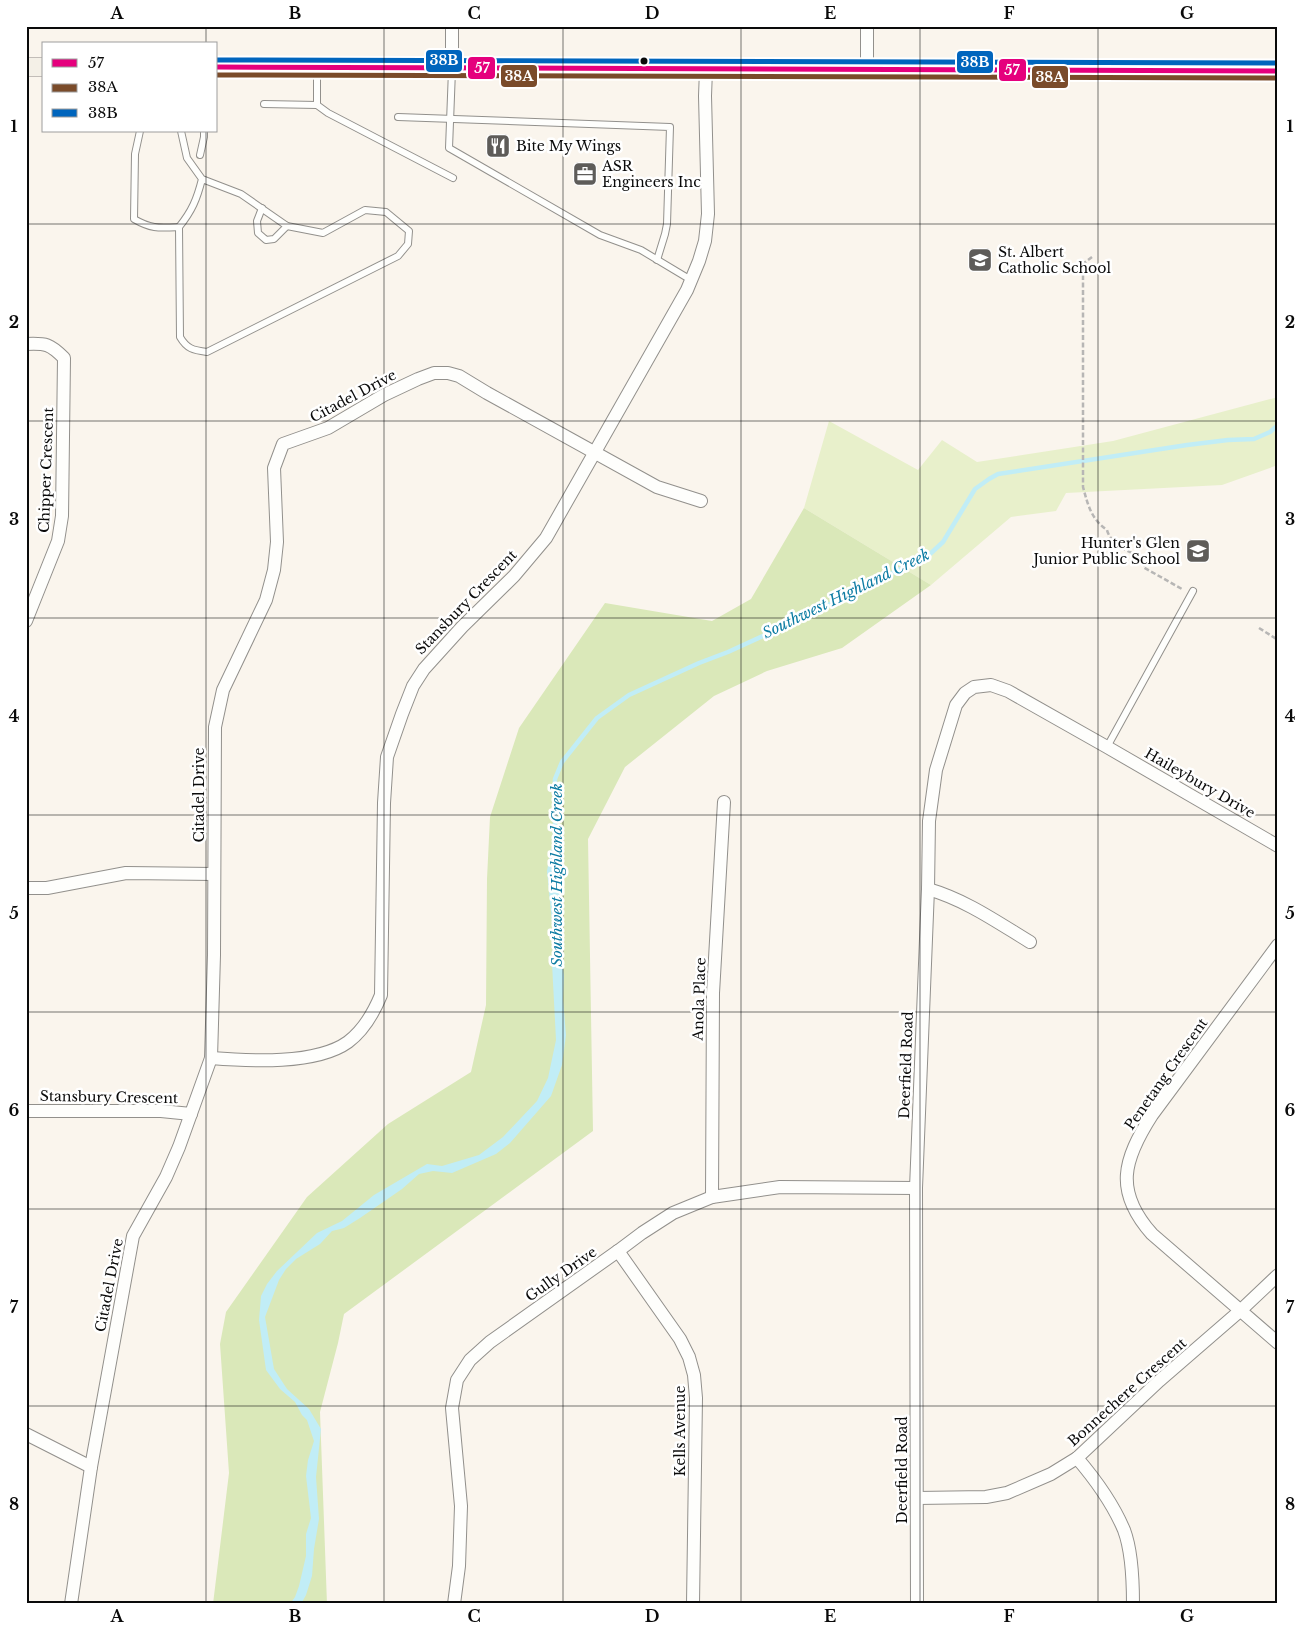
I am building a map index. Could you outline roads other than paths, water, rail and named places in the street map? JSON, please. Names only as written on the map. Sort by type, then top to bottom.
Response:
[{"type":"main road","points":[[26,67],[42,67]]},
{"type":"main road","points":[[218,67],[1278,72]]},
{"type":"street","points":[[452,26],[452,67]]},
{"type":"street","points":[[867,26],[867,70]]},
{"type":"street","name":"Stansbury Crescent","points":[[211,1058],[283,1060],[320,1054],[348,1042],[364,1026],[375,1010],[382,995],[384,803],[387,757],[402,714],[413,686],[424,669],[462,627],[514,576],[546,538],[687,290],[705,241],[708,214],[706,70]]},
{"type":"street","name":"Chipper Crescent","points":[[26,344],[52,346],[64,358],[62,516],[58,541],[26,621]]},
{"type":"street","name":"Citadel Drive","points":[[71,1604],[91,1467],[133,1236],[166,1177],[179,1147],[211,1058],[214,955],[215,727],[223,690],[266,600],[274,570],[277,542],[274,468],[283,444],[328,428],[418,379],[434,373],[448,373],[459,376],[487,394],[657,487],[701,501]]},
{"type":"street","name":"Deerfield Road","points":[[917,1604],[916,1188],[930,821],[936,770],[956,705],[965,693],[974,687],[991,685],[1008,691],[1108,747]]},
{"type":"street","name":"Haileybury Drive","points":[[1108,747],[1278,846]]},
{"type":"street","name":"Anola Place","points":[[712,1197],[713,993],[724,802]]},
{"type":"street","points":[[26,888],[47,888],[126,873],[214,874]]},
{"type":"street","points":[[928,889],[947,894],[964,902],[1030,942]]},
{"type":"street","name":"Penetang Crescent","points":[[1278,945],[1152,1116],[1140,1134],[1129,1157],[1126,1173],[1129,1195],[1140,1220],[1152,1234],[1278,1342]]},
{"type":"street","name":"Stansbury Crescent","points":[[26,1111],[161,1111],[191,1114]]},
{"type":"street","name":"Gully Drive","points":[[454,1604],[459,1566],[461,1514],[452,1408],[457,1380],[470,1360],[490,1342],[642,1233],[673,1213],[712,1197],[780,1187],[916,1188]]},
{"type":"street","name":"Kells Avenue","points":[[618,1251],[680,1339],[689,1357],[694,1374],[696,1398],[694,1604]]},
{"type":"street","name":"Bonnechere Crescent","points":[[917,1498],[986,1497],[1007,1493],[1051,1474],[1078,1458],[1160,1380],[1241,1310],[1278,1275]]},
{"type":"street","points":[[26,1434],[91,1467]]},
{"type":"street","points":[[1078,1458],[1107,1499],[1124,1531],[1133,1573],[1133,1604]]},
{"type":"lane","points":[[452,67],[449,148],[600,234],[641,250],[691,280]]},
{"type":"lane","points":[[317,68],[317,104]]},
{"type":"lane","points":[[264,104],[317,104],[328,113],[454,178]]},
{"type":"lane","points":[[398,117],[670,127],[667,224],[666,234],[657,260]]},
{"type":"lane","points":[[140,132],[135,154],[134,219],[147,226],[157,228],[179,227]]},
{"type":"lane","points":[[181,132],[187,158],[202,179],[241,194],[287,226],[323,233],[346,222],[364,210],[386,212],[409,231],[408,244],[398,256],[207,352],[195,350],[185,345],[180,337],[179,227],[191,213],[202,179]]},
{"type":"lane","points":[[200,155],[204,132]]},
{"type":"lane","points":[[262,208],[257,221],[258,234],[266,240],[274,239],[287,226]]},
{"type":"lane","points":[[1108,747],[1194,591]]},
{"type":"water","name":"Southwest Highland Creek","points":[[555,847],[560,864],[560,909],[564,937],[561,954],[564,976],[563,999],[566,1035],[562,1065],[551,1096],[510,1143],[496,1154],[452,1173],[433,1171],[419,1174],[402,1189],[360,1218],[344,1228],[332,1231],[320,1244],[296,1259],[286,1269],[279,1280],[265,1317],[274,1369],[287,1389],[309,1409],[321,1429],[316,1477],[319,1519],[312,1576],[301,1604],[290,1604],[299,1586],[306,1556],[306,1534],[311,1518],[306,1476],[308,1460],[314,1441],[307,1420],[295,1402],[280,1389],[266,1370],[259,1320],[261,1296],[277,1271],[317,1233],[342,1221],[374,1195],[427,1164],[442,1166],[479,1155],[503,1137],[537,1101],[548,1078],[556,1040],[552,963],[554,942],[547,871],[551,849]]},
{"type":"waterway","name":"Southwest Highland Creek","points":[[555,847],[555,779],[562,762],[597,718],[629,695],[798,620],[930,554],[943,542],[975,489],[989,479],[998,474],[1187,445],[1254,439],[1270,432],[1278,425]]},
{"type":"place","name":"Bite My Wings","points":[[498,146]]},
{"type":"place","name":"ASR Engineers Inc","points":[[585,174]]},
{"type":"place","name":"St. Albert Catholic School","points":[[980,260]]},
{"type":"place","name":"Hunter's Glen Junior Public School","points":[[1198,551]]}]
